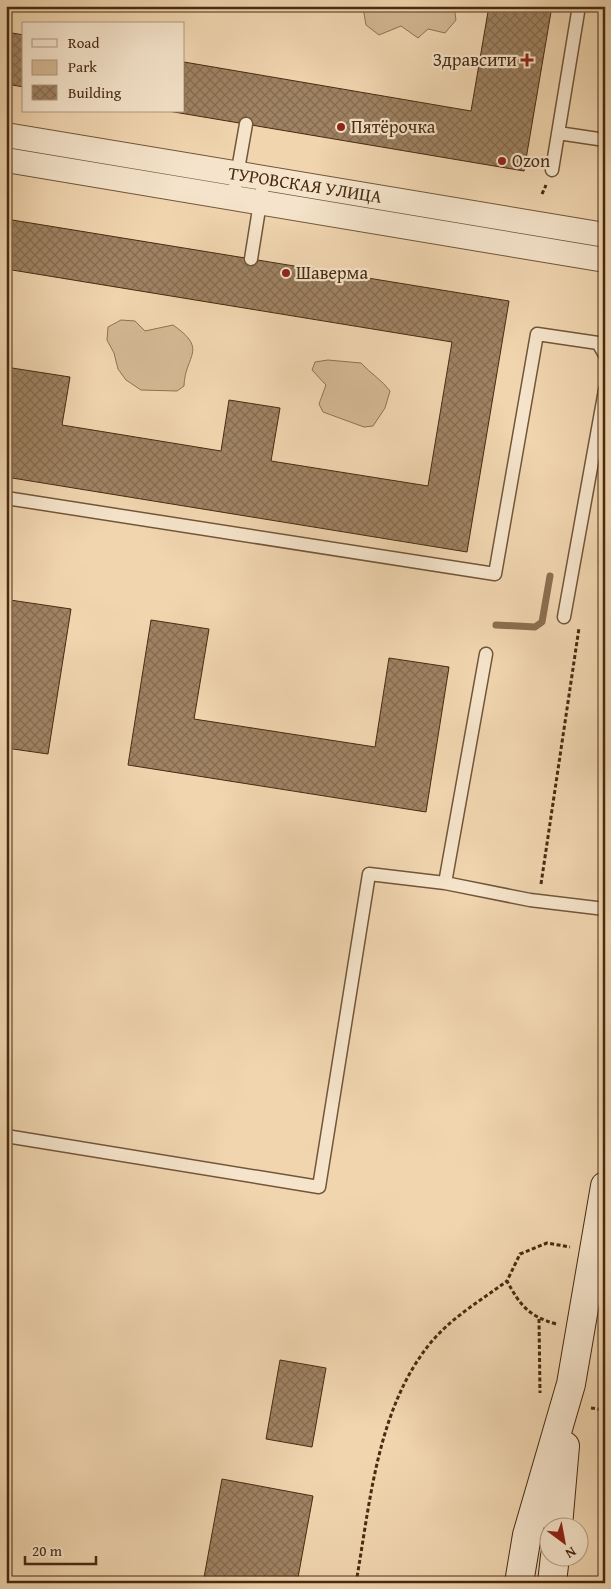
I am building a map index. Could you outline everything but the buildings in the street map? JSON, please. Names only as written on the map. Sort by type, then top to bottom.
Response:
[{"type":"main road","points":[[559,1516],[577,1395],[580,1331],[599,1253],[605,1186]]},
{"type":"main road","points":[[518,1583],[527,1535],[577,1395]]},
{"type":"main road","points":[[552,1583],[554,1566]]},
{"type":"street","name":"ТУРОВСКАЯ УЛИЦА","points":[[6,135],[605,235]]},
{"type":"street","name":"ТУРОВСКАЯ УЛИЦА","points":[[6,160],[605,260]]},
{"type":"lane","points":[[552,170],[579,6]]},
{"type":"lane","points":[[233,198],[246,124]]},
{"type":"lane","points":[[558,132],[605,140]]},
{"type":"lane","points":[[250,259],[264,178]]},
{"type":"lane","points":[[6,498],[494,574],[537,334],[598,343],[605,355]]},
{"type":"lane","points":[[564,617],[605,390]]},
{"type":"lane","points":[[445,883],[486,654]]},
{"type":"lane","points":[[6,1136],[319,1187],[369,874],[445,883],[538,901],[605,909]]},
{"type":"path","points":[[538,901],[579,625],[569,591]]},
{"type":"path","points":[[356,1583],[378,1463],[396,1400],[428,1346],[453,1321],[507,1281],[520,1254],[547,1243],[599,1253]]},
{"type":"path","points":[[507,1281],[520,1304],[539,1319],[580,1331]]},
{"type":"path","points":[[539,1319],[540,1395]]},
{"type":"path","points":[[577,1395],[605,1410]]},
{"type":"green space","points":[[364,6],[454,6],[456,20],[445,33],[428,29],[418,38],[401,26],[379,35],[366,25]]},
{"type":"green space","points":[[121,320],[135,321],[145,331],[173,325],[184,334],[193,347],[184,386],[177,391],[141,390],[126,380],[118,369],[114,353],[107,340],[108,327]]},
{"type":"green space","points":[[328,360],[361,363],[390,391],[385,408],[373,426],[364,427],[323,412],[319,404],[326,385],[312,370],[315,362]]},
{"type":"waterway","points":[[496,625],[535,627],[542,622],[550,576]]},
{"type":"place","name":"Здравсити","points":[[527,60]]},
{"type":"place","name":"Пятёрочка","points":[[341,127]]},
{"type":"place","name":"Ozon","points":[[502,161]]},
{"type":"place","name":"Шаверма","points":[[286,273]]}]
